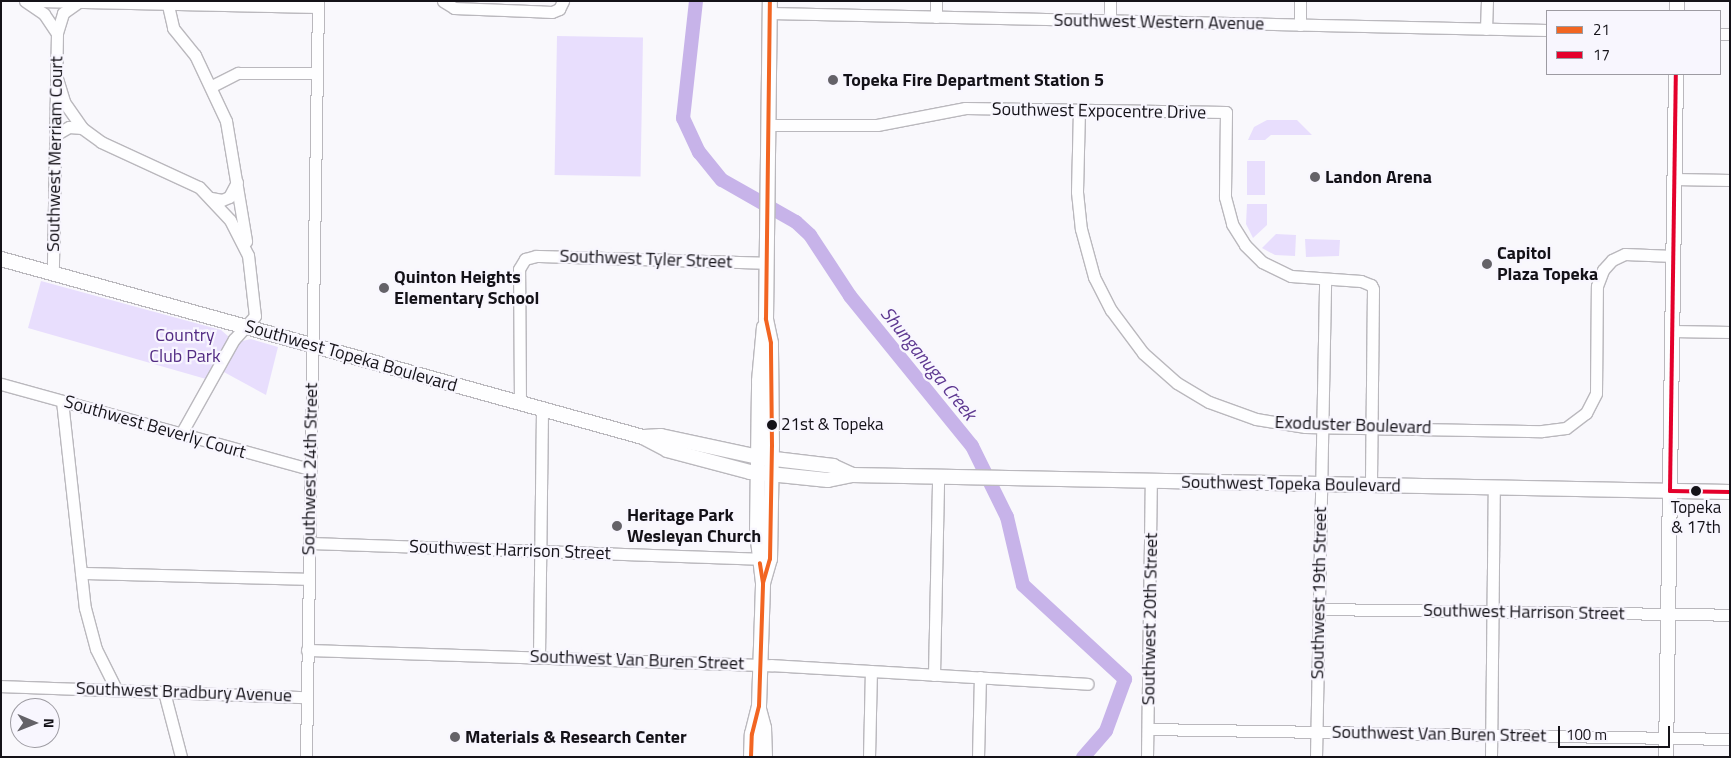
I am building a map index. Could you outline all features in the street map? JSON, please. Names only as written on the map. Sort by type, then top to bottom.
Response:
[{"type":"main road","points":[[751,757],[752,734],[759,706],[765,559],[762,339],[766,319],[770,7]]},
{"type":"main road","points":[[1666,757],[1676,75]]},
{"type":"main road","name":"Southwest Topeka Boulevard","points":[[1,259],[643,437],[667,450],[765,473],[828,480],[852,475],[958,479],[1730,492]]},
{"type":"main road","name":"Southwest Topeka Boulevard","points":[[643,437],[661,436],[765,458],[832,466],[852,475]]},
{"type":"main road","points":[[759,706],[764,728],[765,757]]},
{"type":"street","name":"Southwest Merriam Court","points":[[25,1],[44,14],[57,33]]},
{"type":"street","points":[[37,1],[318,4]]},
{"type":"street","points":[[443,1],[454,8],[552,12],[561,5]]},
{"type":"street","points":[[936,1],[936,17]]},
{"type":"street","points":[[1110,1],[1110,21]]},
{"type":"street","points":[[1300,1],[1300,25]]},
{"type":"street","points":[[1486,29],[1487,1]]},
{"type":"street","name":"Southwest Merriam Court","points":[[53,274],[57,33],[63,14],[80,2]]},
{"type":"street","points":[[167,3],[174,28],[195,55],[212,86],[231,138],[256,306],[255,316],[247,327],[234,339],[181,434]]},
{"type":"street","name":"Southwest 24th Street","points":[[306,757],[318,4]]},
{"type":"street","name":"Southwest Western Avenue","points":[[770,7],[936,17],[1546,30]]},
{"type":"street","points":[[212,86],[238,73],[317,73]]},
{"type":"street","points":[[56,75],[64,102],[82,128],[101,142],[194,184],[211,198],[233,224],[248,255]]},
{"type":"street","name":"Southwest Expocentre Drive","points":[[768,125],[877,125],[965,108],[1226,112],[1225,197],[1237,234],[1252,253],[1272,268],[1291,276],[1367,283],[1374,294],[1371,486]]},
{"type":"street","name":"Exoduster Boulevard","points":[[1078,110],[1077,192],[1080,229],[1096,283],[1124,331],[1168,376],[1209,402],[1268,422],[1322,427],[1542,430],[1572,424],[1586,413],[1596,393],[1598,286],[1603,270],[1612,260],[1625,254],[1673,256]]},
{"type":"street","points":[[55,135],[69,127],[82,128]]},
{"type":"street","points":[[1674,179],[1730,180]]},
{"type":"street","points":[[211,198],[222,200],[229,197],[237,180]]},
{"type":"street","name":"Southwest Tyler Street","points":[[520,403],[520,269],[525,259],[536,256],[767,263]]},
{"type":"street","name":"Southwest 19th Street","points":[[1316,757],[1325,280]]},
{"type":"street","points":[[1672,332],[1730,332]]},
{"type":"street","name":"Southwest Beverly Court","points":[[1,384],[310,469]]},
{"type":"street","points":[[62,401],[89,628],[116,689]]},
{"type":"street","points":[[539,656],[542,409]]},
{"type":"street","points":[[934,674],[938,478]]},
{"type":"street","name":"Southwest 20th Street","points":[[1147,757],[1151,481]]},
{"type":"street","points":[[1491,757],[1494,488]]},
{"type":"street","name":"Southwest Harrison Street","points":[[309,542],[765,559]]},
{"type":"street","points":[[81,573],[308,579]]},
{"type":"street","name":"Southwest Harrison Street","points":[[1319,609],[1730,616]]},
{"type":"street","name":"Southwest Van Buren Street","points":[[307,650],[760,664],[1087,684]]},
{"type":"street","points":[[869,757],[871,671]]},
{"type":"street","points":[[978,757],[980,678]]},
{"type":"street","name":"Southwest Bradbury Avenue","points":[[1,686],[307,696]]},
{"type":"street","points":[[164,692],[181,757]]},
{"type":"street","name":"Southwest Van Buren Street","points":[[1148,729],[1730,739]]},
{"type":"green space","points":[[557,36],[643,38],[641,176],[555,175]]},
{"type":"green space","points":[[1267,120],[1297,120],[1312,135],[1271,135],[1265,140],[1248,140],[1254,127]]},
{"type":"green space","points":[[1247,161],[1265,161],[1265,195],[1247,195]]},
{"type":"green space","points":[[1247,204],[1267,204],[1267,225],[1253,238],[1246,224]]},
{"type":"green space","points":[[1276,234],[1296,235],[1295,256],[1275,255],[1262,248]]},
{"type":"green space","points":[[1305,239],[1340,240],[1339,256],[1306,257]]},
{"type":"green space","name":"Country Club Park","points":[[41,281],[221,330],[229,337],[206,379],[28,328]]},
{"type":"green space","points":[[251,339],[278,347],[266,395],[222,371],[238,342]]},
{"type":"waterway","name":"Shunganuga Creek","points":[[696,1],[683,118],[699,152],[722,180],[796,222],[810,235],[850,296],[972,446],[1007,517],[1023,585],[1125,679],[1106,731],[1083,757]]},
{"type":"transit line","name":"21","points":[[763,583],[770,559],[772,446],[771,343],[766,319],[770,1]]},
{"type":"transit line","name":"17","points":[[1670,491],[1676,75]]},
{"type":"transit line","name":"17","points":[[1670,491],[1730,492]]},
{"type":"transit line","name":"21","points":[[751,757],[752,734],[759,706],[763,583],[760,563]]},
{"type":"place","name":"Topeka Fire Department Station 5","points":[[833,80]]},
{"type":"place","name":"Landon Arena","points":[[1315,177]]},
{"type":"place","name":"Capitol Plaza Topeka","points":[[1487,264]]},
{"type":"place","name":"Quinton Heights Elementary School","points":[[384,288]]},
{"type":"place","name":"21st & Topeka","points":[[772,425]]},
{"type":"place","name":"Topeka & 17th","points":[[1696,491]]},
{"type":"place","name":"Heritage Park Wesleyan Church","points":[[617,526]]},
{"type":"place","name":"Materials & Research Center","points":[[455,737]]}]
